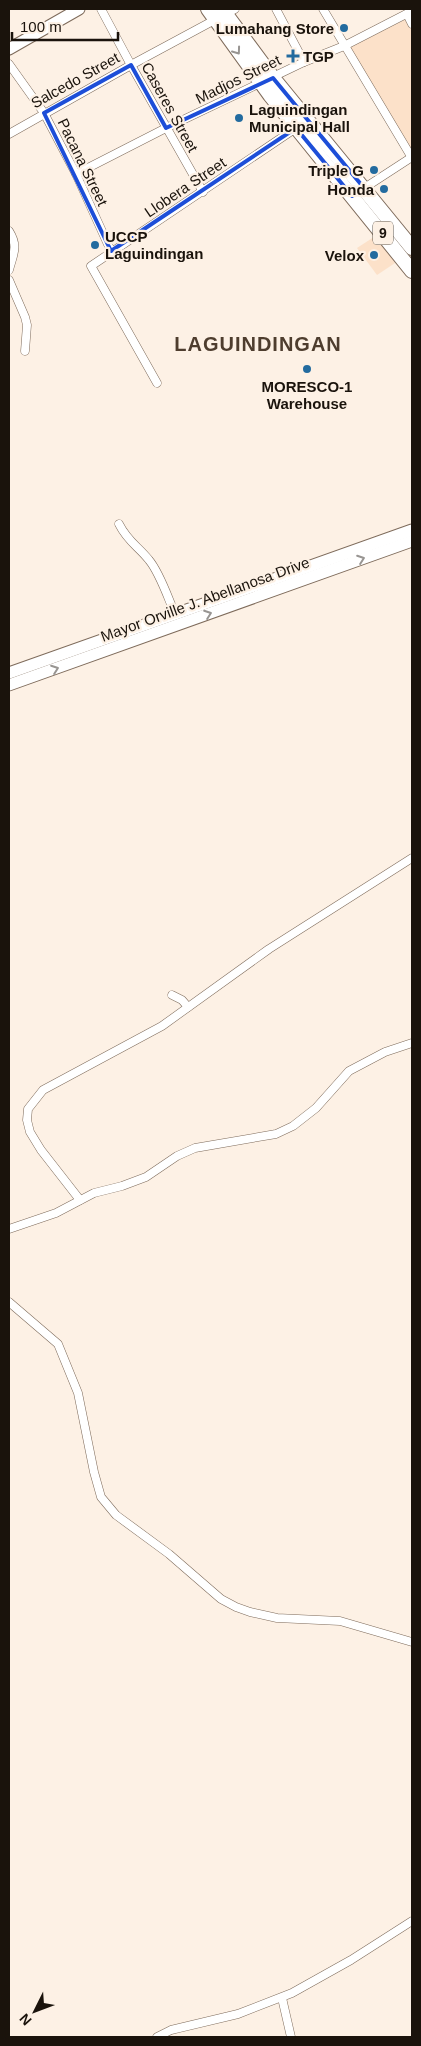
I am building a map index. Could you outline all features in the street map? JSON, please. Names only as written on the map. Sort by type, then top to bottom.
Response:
[{"type":"highway","name":"9","points":[[221,12],[267,80],[296,128],[412,248]]},
{"type":"highway","name":"9","points":[[267,80],[358,192],[412,271]]},
{"type":"main road","points":[[9,49],[79,9]]},
{"type":"main road","name":"Mayor Orville J. Abellanosa Drive","points":[[9,674],[412,530]]},
{"type":"main road","name":"Mayor Orville J. Abellanosa Drive","points":[[9,685],[412,541]]},
{"type":"street","name":"Caseres Street","points":[[101,9],[203,192]]},
{"type":"street","points":[[276,9],[304,62]]},
{"type":"street","points":[[323,9],[412,158],[358,192]]},
{"type":"street","name":"Salcedo Street","points":[[9,134],[221,12]]},
{"type":"street","points":[[410,12],[412,24]]},
{"type":"street","name":"Madjos Street","points":[[76,174],[166,128],[304,62],[344,46],[410,12]]},
{"type":"street","name":"Pacana Street","points":[[9,64],[44,113],[76,174],[110,252]]},
{"type":"street","name":"Llobera Street","points":[[157,383],[91,268],[92,263],[203,192],[296,128]]},
{"type":"street","points":[[9,231],[16,244],[16,252],[9,270]]},
{"type":"street","points":[[9,280],[27,325],[25,352]]},
{"type":"street","points":[[119,524],[130,542],[151,562],[175,614]]},
{"type":"street","points":[[80,1200],[30,1132],[27,1120],[28,1109],[37,1096],[50,1085],[145,1035],[269,949],[412,858]]},
{"type":"street","points":[[172,995],[182,1000],[188,1007]]},
{"type":"street","points":[[9,1229],[44,1218],[94,1193],[122,1186],[146,1177],[184,1152],[195,1148],[207,1144],[276,1134],[285,1130],[316,1108],[349,1071],[370,1059],[412,1043]]},
{"type":"street","points":[[9,1302],[58,1344],[78,1393],[100,1492],[116,1515],[161,1548],[221,1599],[236,1608],[277,1618],[345,1622],[412,1642]]},
{"type":"street","points":[[157,2037],[171,2030],[238,2014],[282,1998],[352,1960],[412,1921]]},
{"type":"street","points":[[282,1998],[291,2037]]},
{"type":"highlighted area","points":[[131,65],[166,128],[273,78],[364,188],[352,196],[296,128],[111,251],[44,113]]},
{"type":"shaded area","points":[[406,19],[412,31],[412,152],[348,48]]},
{"type":"shaded area","points":[[377,235],[395,263],[377,275],[357,248]]},
{"type":"place","name":"Lumahang Store","points":[[344,28]]},
{"type":"place","name":"TGP","points":[[293,56]]},
{"type":"place","name":"Laguindingan Municipal Hall","points":[[239,118]]},
{"type":"place","name":"Triple G","points":[[374,170]]},
{"type":"place","name":"Honda","points":[[384,189]]},
{"type":"place","name":"UCCP Laguindingan","points":[[95,245]]},
{"type":"place","name":"Velox","points":[[374,255]]},
{"type":"place","name":"MORESCO-1 Warehouse","points":[[307,369]]},
{"type":"district","name":"LAGUINDINGAN","points":[[258,344]]}]
